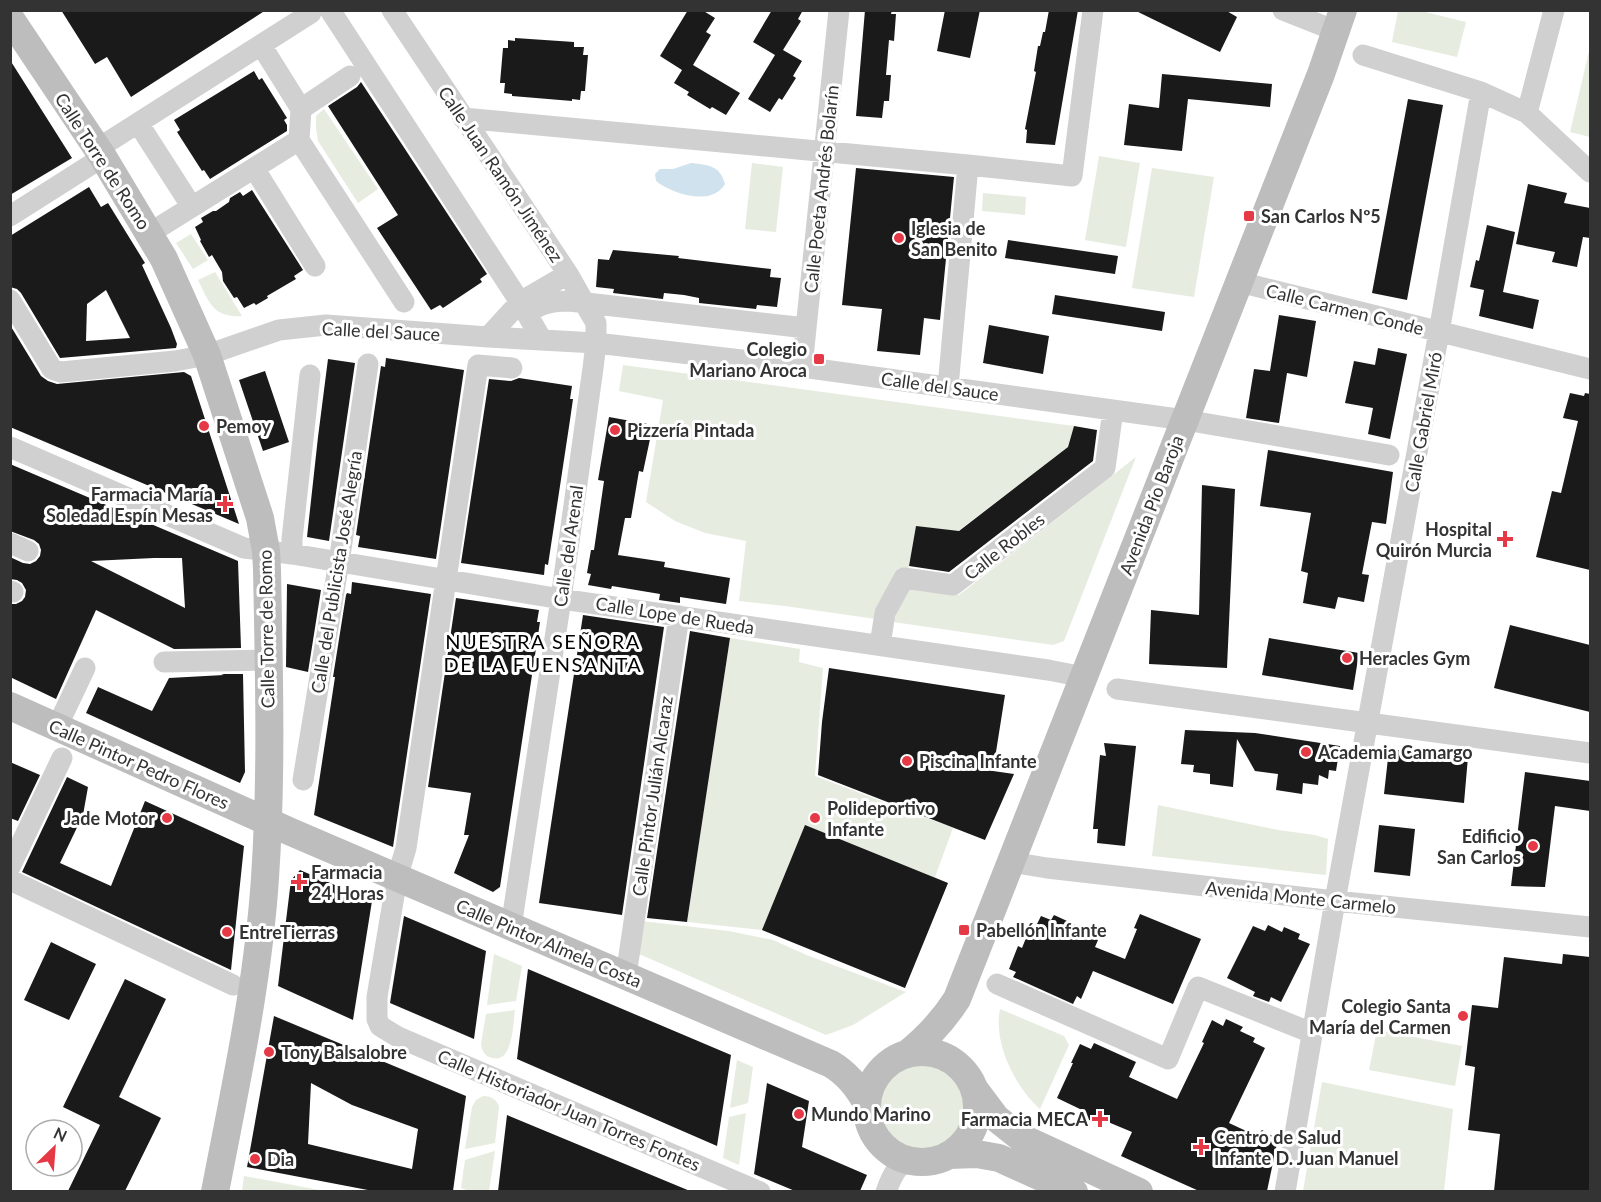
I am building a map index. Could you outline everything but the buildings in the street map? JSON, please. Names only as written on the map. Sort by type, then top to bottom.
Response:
[{"type":"main road","name":"Calle Torre de Romo","points":[[10,18],[100,153],[150,233],[171,273],[207,355],[260,518],[279,553],[268,660],[269,791],[265,878],[252,994],[215,1191]]},
{"type":"main road","name":"Avenida Pío Baroja","points":[[895,1061],[926,1038],[941,1023],[957,999],[1340,21]]},
{"type":"main road","name":"Calle Pintor Pedro Flores","points":[[10,706],[267,822]]},
{"type":"main road","name":"Calle Pintor Almela Costa","points":[[267,822],[831,1064],[851,1079],[867,1104]]},
{"type":"main road","name":"Avenida Pío Baroja","points":[[957,999],[956,1026],[969,1080]]},
{"type":"main road","points":[[969,1080],[978,1106],[972,1131],[962,1145],[949,1155],[936,1160],[895,1170],[875,1134],[868,1114],[870,1088],[878,1074],[895,1061],[916,1052],[933,1053],[950,1059],[969,1080],[996,1118],[1020,1137],[1139,1191]]},
{"type":"main road","name":"Calle Pintor Almela Costa","points":[[831,1064],[868,1070],[895,1061]]},
{"type":"main road","points":[[949,1155],[977,1154],[999,1158],[1074,1191]]},
{"type":"street","name":"Calle Juan Ramón Jiménez","points":[[392,10],[568,274],[596,323],[596,343]]},
{"type":"street","name":"Calle Poeta Andrés Bolarín","points":[[802,367],[839,10]]},
{"type":"street","points":[[463,118],[1072,176],[1093,10]]},
{"type":"street","points":[[1283,10],[1340,21]]},
{"type":"street","points":[[1527,113],[1554,10]]},
{"type":"street","points":[[10,216],[100,153],[138,123],[261,45],[320,12],[523,308],[542,340]]},
{"type":"street","points":[[261,45],[301,109],[299,140],[404,302]]},
{"type":"street","points":[[1363,55],[1481,92],[1527,113],[1590,172]]},
{"type":"street","points":[[301,109],[350,76]]},
{"type":"street","name":"Calle Gabriel Miró","points":[[1285,1191],[1481,92]]},
{"type":"street","points":[[138,123],[192,207]]},
{"type":"street","points":[[150,233],[299,140]]},
{"type":"street","points":[[948,387],[968,165]]},
{"type":"street","points":[[254,168],[315,266]]},
{"type":"street","points":[[488,337],[568,274]]},
{"type":"street","name":"Calle Carmen Conde","points":[[1239,282],[1590,369]]},
{"type":"street","name":"Calle del Sauce","points":[[10,300],[52,369],[61,372],[175,361],[207,355],[279,330],[326,325],[596,343],[802,367],[1185,420],[1389,455]]},
{"type":"street","points":[[523,308],[553,301],[569,301],[806,328]]},
{"type":"street","name":"Calle del Arenal","points":[[511,927],[561,599],[596,343]]},
{"type":"street","name":"Calle del Publicista José Alegría","points":[[303,780],[339,562],[368,364]]},
{"type":"street","points":[[397,878],[406,848],[478,365],[512,368]]},
{"type":"street","name":"Calle Torre de Romo","points":[[279,553],[292,539],[310,375]]},
{"type":"street","name":"Calle Robles","points":[[880,645],[885,613],[904,578],[953,585],[1105,468],[1113,410]]},
{"type":"street","name":"Calle Lope de Rueda","points":[[10,447],[244,548],[561,599],[1084,677]]},
{"type":"street","name":"Calle Pintor Julián Alcaraz","points":[[626,976],[679,616]]},
{"type":"street","points":[[164,662],[268,660]]},
{"type":"street","points":[[57,727],[85,668]]},
{"type":"street","points":[[1117,689],[1590,753]]},
{"type":"street","points":[[10,867],[62,758]]},
{"type":"street","name":"Avenida Monte Carmelo","points":[[1011,862],[1335,901],[1590,927]]},
{"type":"street","name":"Calle Historiador Juan Torres Fontes","points":[[397,878],[376,998],[377,1019],[380,1026],[398,1037],[760,1191]]},
{"type":"street","points":[[10,880],[233,985]]},
{"type":"street","points":[[997,984],[1168,1059],[1198,987],[1312,1033]]},
{"type":"shaded area","points":[[1398,11],[1421,11],[1466,22],[1457,57],[1392,42]]},
{"type":"shaded area","points":[[1590,47],[1590,137],[1570,132]]},
{"type":"shaded area","points":[[324,109],[378,189],[358,203],[318,141],[316,116]]},
{"type":"shaded area","points":[[1099,156],[1140,163],[1126,247],[1085,240]]},
{"type":"shaded area","points":[[752,163],[783,167],[776,232],[745,229]]},
{"type":"shaded area","points":[[1152,168],[1214,177],[1194,297],[1132,288]]},
{"type":"shaded area","points":[[983,193],[1026,197],[1025,215],[982,211]]},
{"type":"shaded area","points":[[191,234],[208,260],[193,269],[176,243]]},
{"type":"shaded area","points":[[215,272],[242,316],[224,314],[209,302],[198,280]]},
{"type":"shaded area","points":[[623,365],[1074,426],[1068,447],[958,531],[916,527],[908,571],[899,568],[877,610],[876,619],[739,601],[746,541],[705,533],[675,521],[646,502],[663,400],[619,391]]},
{"type":"shaded area","points":[[1136,457],[1064,641],[1053,645],[893,622],[907,588],[959,595]]},
{"type":"shaded area","name":"Polideportivo Infante","points":[[730,638],[800,649],[799,662],[823,668],[815,776],[953,828],[935,877],[948,883],[905,988],[762,930],[687,922]]},
{"type":"shaded area","points":[[1158,805],[1328,839],[1326,875],[1152,856]]},
{"type":"shaded area","points":[[641,921],[729,931],[773,940],[906,992],[853,1025],[826,1035],[639,954]]},
{"type":"shaded area","points":[[494,954],[522,966],[516,1001],[487,1005]]},
{"type":"shaded area","points":[[1000,1009],[1064,1036],[1069,1045],[1040,1109],[1022,1089],[1008,1064],[1000,1036]]},
{"type":"shaded area","points":[[515,1010],[511,1041],[505,1054],[500,1058],[486,1055],[481,1044],[486,1014]]},
{"type":"shaded area","points":[[1377,1030],[1462,1046],[1455,1086],[1369,1070]]},
{"type":"shaded area","points":[[737,1060],[753,1067],[748,1103],[730,1108]]},
{"type":"shaded area","points":[[922,1065],[946,1072],[958,1084],[965,1108],[958,1132],[946,1144],[922,1151],[898,1144],[886,1132],[879,1108],[886,1084],[898,1072]]},
{"type":"shaded area","points":[[1322,1082],[1453,1109],[1444,1191],[1303,1191]]},
{"type":"shaded area","points":[[483,1096],[493,1098],[499,1106],[495,1143],[465,1149],[472,1107],[476,1100]]},
{"type":"shaded area","points":[[746,1113],[739,1165],[723,1158],[729,1117]]},
{"type":"shaded area","points":[[495,1151],[489,1191],[469,1191],[461,1188],[465,1160]]},
{"type":"shaded area","points":[[244,1176],[325,1191],[242,1191]]},
{"type":"water","points":[[691,163],[713,167],[720,173],[725,184],[719,191],[702,197],[681,194],[656,181],[655,174],[660,169],[673,169]]},
{"type":"place","name":"San Carlos Nº5","points":[[1249,216]]},
{"type":"place","name":"Iglesia de San Benito","points":[[899,238]]},
{"type":"place","name":"Colegio Mariano Aroca","points":[[819,359]]},
{"type":"place","name":"Pemoy","points":[[204,426]]},
{"type":"place","name":"Pizzería Pintada","points":[[615,430]]},
{"type":"place","name":"Farmacia María Soledad Espín Mesas","points":[[225,504]]},
{"type":"place","name":"Hospital Quirón Murcia","points":[[1505,539]]},
{"type":"place","name":"Heracles Gym","points":[[1347,658]]},
{"type":"place","name":"Academia Camargo","points":[[1306,752]]},
{"type":"place","name":"Piscina Infante","points":[[907,761]]},
{"type":"place","name":"Jade Motor","points":[[167,818]]},
{"type":"place","name":"Polideportivo Infante","points":[[815,818]]},
{"type":"place","name":"Edificio San Carlos","points":[[1533,846]]},
{"type":"place","name":"Farmacia 24 Horas","points":[[299,882]]},
{"type":"place","name":"Pabellón Infante","points":[[964,930]]},
{"type":"place","name":"EntreTierras","points":[[227,932]]},
{"type":"place","name":"Colegio Santa María del Carmen","points":[[1463,1016]]},
{"type":"place","name":"Tony Balsalobre","points":[[269,1052]]},
{"type":"place","name":"Mundo Marino","points":[[799,1114]]},
{"type":"place","name":"Farmacia MECA","points":[[1100,1119]]},
{"type":"place","name":"Centro de Salud Infante D. Juan Manuel","points":[[1201,1147]]},
{"type":"place","name":"Dia","points":[[255,1159]]},
{"type":"district","name":"NUESTRA SEÑORA DE LA FUENSANTA","points":[[543,652]]}]
